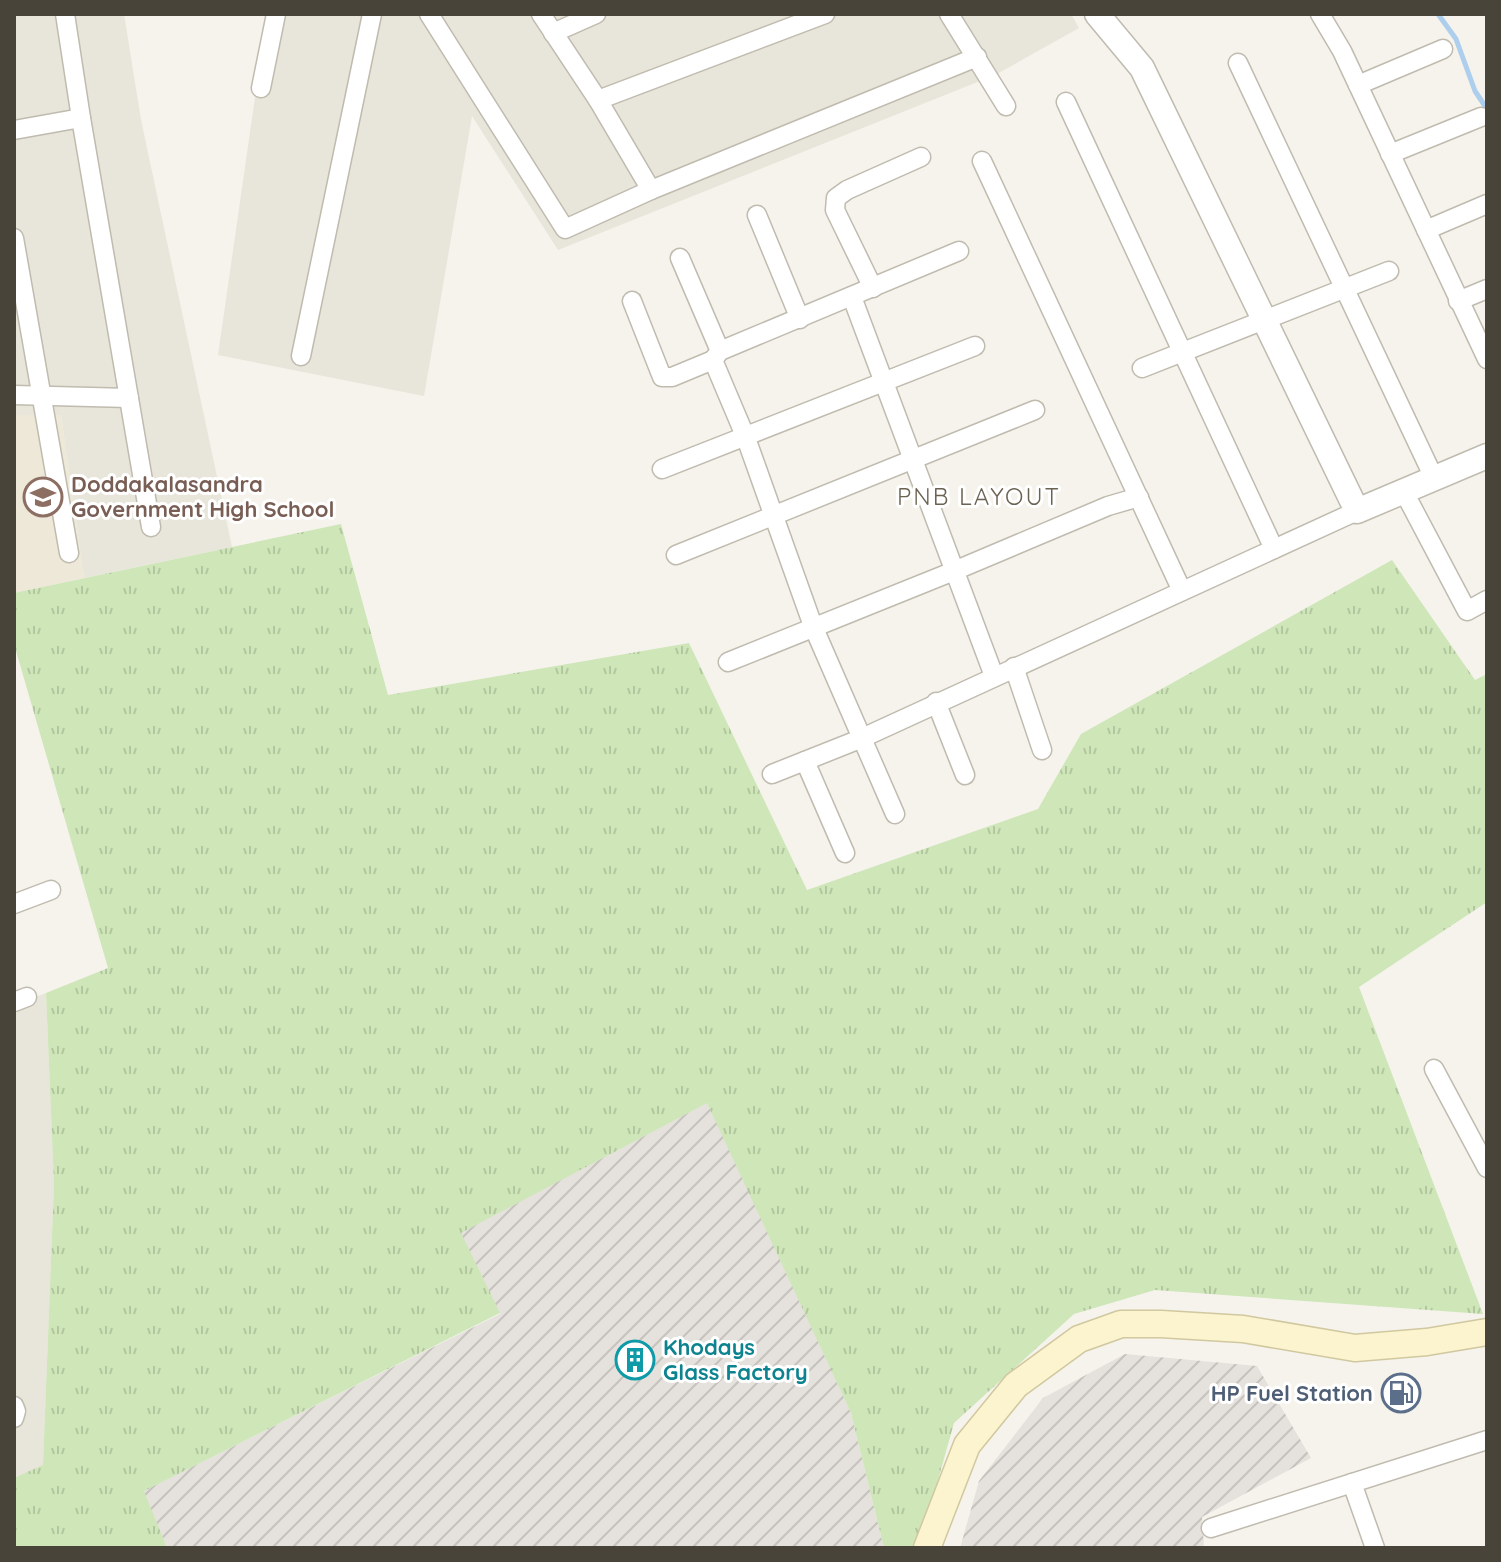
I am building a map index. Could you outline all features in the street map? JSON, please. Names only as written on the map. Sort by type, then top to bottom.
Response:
[{"type":"main road","points":[[927,1548],[967,1445],[1016,1385],[1079,1339],[1121,1324],[1243,1329],[1355,1348],[1427,1342],[1487,1332]]},
{"type":"street","points":[[65,14],[151,527]]},
{"type":"street","points":[[261,88],[276,14]]},
{"type":"street","points":[[301,356],[372,14]]},
{"type":"street","points":[[429,14],[565,229],[651,190],[977,57]]},
{"type":"street","points":[[541,14],[598,100],[651,190]]},
{"type":"street","points":[[553,33],[596,14]]},
{"type":"street","points":[[598,100],[825,14]]},
{"type":"street","points":[[949,14],[1006,106]]},
{"type":"street","points":[[1097,14],[1142,68],[1357,511]]},
{"type":"street","points":[[1320,14],[1358,85],[1487,359]]},
{"type":"street","points":[[1358,85],[1443,49]]},
{"type":"street","points":[[1238,63],[1434,478]]},
{"type":"street","points":[[1066,102],[1274,549]]},
{"type":"street","points":[[1390,154],[1481,117]]},
{"type":"street","points":[[14,130],[81,118]]},
{"type":"street","points":[[873,288],[835,210],[836,198],[847,190],[921,157]]},
{"type":"street","points":[[982,161],[1182,591]]},
{"type":"street","points":[[1426,230],[1487,204]]},
{"type":"street","points":[[757,215],[800,319]]},
{"type":"street","points":[[14,238],[69,553]]},
{"type":"street","points":[[632,301],[662,377],[672,377],[959,251]]},
{"type":"street","points":[[680,258],[813,626],[895,814]]},
{"type":"street","points":[[1142,368],[1389,271]]},
{"type":"street","points":[[1458,301],[1487,289]]},
{"type":"street","points":[[852,297],[994,676]]},
{"type":"street","points":[[662,469],[975,346]]},
{"type":"street","points":[[14,395],[129,398]]},
{"type":"street","points":[[676,555],[1035,410]]},
{"type":"street","points":[[772,774],[860,739],[1403,490],[1487,456]]},
{"type":"street","points":[[1403,490],[1467,611],[1487,600]]},
{"type":"street","points":[[728,662],[1108,506],[1139,497]]},
{"type":"street","points":[[1014,667],[1042,750]]},
{"type":"street","points":[[936,702],[965,775]]},
{"type":"street","points":[[805,761],[845,853]]},
{"type":"street","points":[[14,904],[51,890]]},
{"type":"street","points":[[1434,1069],[1487,1168]]},
{"type":"street","points":[[14,1406],[14,1418]]},
{"type":"street","points":[[1211,1528],[1487,1440]]},
{"type":"street","points":[[1352,1483],[1375,1548]]},
{"type":"shaded area","points":[[14,14],[124,14],[141,120],[232,547],[84,578],[61,415],[14,415]]},
{"type":"shaded area","points":[[267,14],[1071,14],[1079,28],[995,75],[558,250],[472,116],[424,396],[218,355]]},
{"type":"shaded area","name":"Doddakalasandra Government High School","points":[[14,415],[61,415],[84,578],[14,593]]},
{"type":"shaded area","points":[[46,993],[54,1184],[43,1466],[14,1478],[14,1005]]},
{"type":"shaded area","points":[[708,1102],[851,1413],[884,1548],[167,1548],[143,1491],[500,1314],[460,1233]]},
{"type":"shaded area","points":[[1125,1354],[1257,1366],[1311,1458],[1202,1517],[1204,1548],[960,1548],[979,1481],[1043,1398]]},
{"type":"green space","points":[[341,524],[388,695],[689,643],[807,890],[1038,809],[1081,734],[1392,560],[1475,680],[1487,674],[1487,902],[1359,987],[1483,1314],[1155,1290],[1074,1314],[954,1423],[919,1548],[884,1548],[851,1413],[707,1103],[461,1233],[500,1313],[144,1491],[167,1548],[14,1548],[14,1478],[43,1465],[54,1184],[46,993],[108,968],[14,644],[14,593]]},
{"type":"waterway","points":[[1438,14],[1456,39],[1475,91],[1487,109]]},
{"type":"place","name":"Doddakalasandra Government High School","points":[[43,497]]},
{"type":"place","name":"Khodays Glass Factory","points":[[635,1360]]},
{"type":"place","name":"HP Fuel Station","points":[[1401,1393]]},
{"type":"district","name":"PNB LAYOUT","points":[[979,496]]}]
